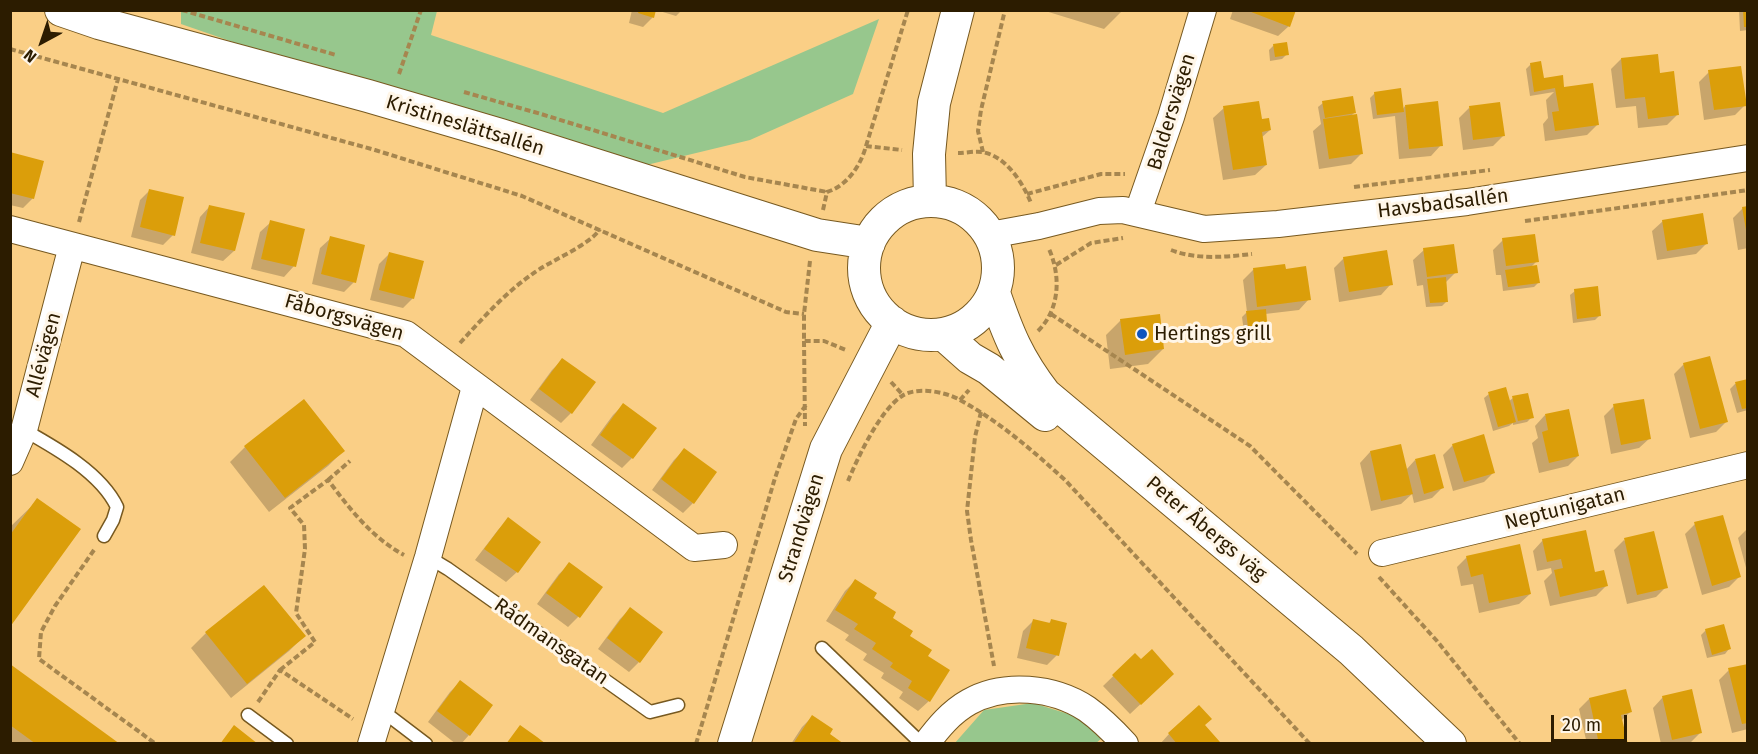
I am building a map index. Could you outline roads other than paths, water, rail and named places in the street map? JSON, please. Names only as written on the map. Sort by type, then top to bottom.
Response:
[{"type":"street","name":"Kristineslättsallén","points":[[61,10],[423,112],[817,235],[869,243]]},
{"type":"street","points":[[930,201],[929,154],[934,103],[958,10]]},
{"type":"street","name":"Baldersvägen","points":[[1138,212],[1150,182],[1203,10]]},
{"type":"street","name":"Havsbadsallén","points":[[990,235],[1099,211],[1123,210],[1204,229],[1278,224],[1467,202],[1748,158]]},
{"type":"street","points":[[930,201],[946,202],[961,208],[980,222],[994,244],[998,264],[994,293],[986,306],[970,322],[957,330],[943,334],[916,333],[892,322],[874,303],[867,286],[865,260],[869,243],[878,228],[890,215],[913,203],[930,201]]},
{"type":"street","name":"Fåborgsvägen","points":[[10,229],[406,334],[694,548],[724,545]]},
{"type":"street","name":"Allévägen","points":[[10,462],[24,430],[72,246]]},
{"type":"street","name":"Peter Åbergs väg","points":[[994,293],[1014,348],[1029,374],[1045,394],[1351,650],[1450,744]]},
{"type":"street","name":"Strandvägen","points":[[734,744],[826,449],[892,322]]},
{"type":"street","name":"Peter Åbergs väg","points":[[943,334],[1194,536],[1344,666],[1422,744]]},
{"type":"street","points":[[375,728],[426,561],[475,387]]},
{"type":"street","name":"Neptunigatan","points":[[1373,562],[1748,465]]},
{"type":"street","points":[[924,744],[945,721],[969,702],[999,690],[1032,689],[1062,697],[1087,709],[1125,744]]},
{"type":"lane","points":[[24,430],[64,453],[103,485],[117,507],[104,536]]},
{"type":"lane","name":"Rådmansgatan","points":[[426,561],[448,569],[650,712],[678,705]]},
{"type":"lane","points":[[822,648],[924,744]]},
{"type":"lane","points":[[248,715],[287,744]]},
{"type":"lane","points":[[375,728],[426,744]]},
{"type":"place","name":"Hertings grill","points":[[1142,334]]}]
